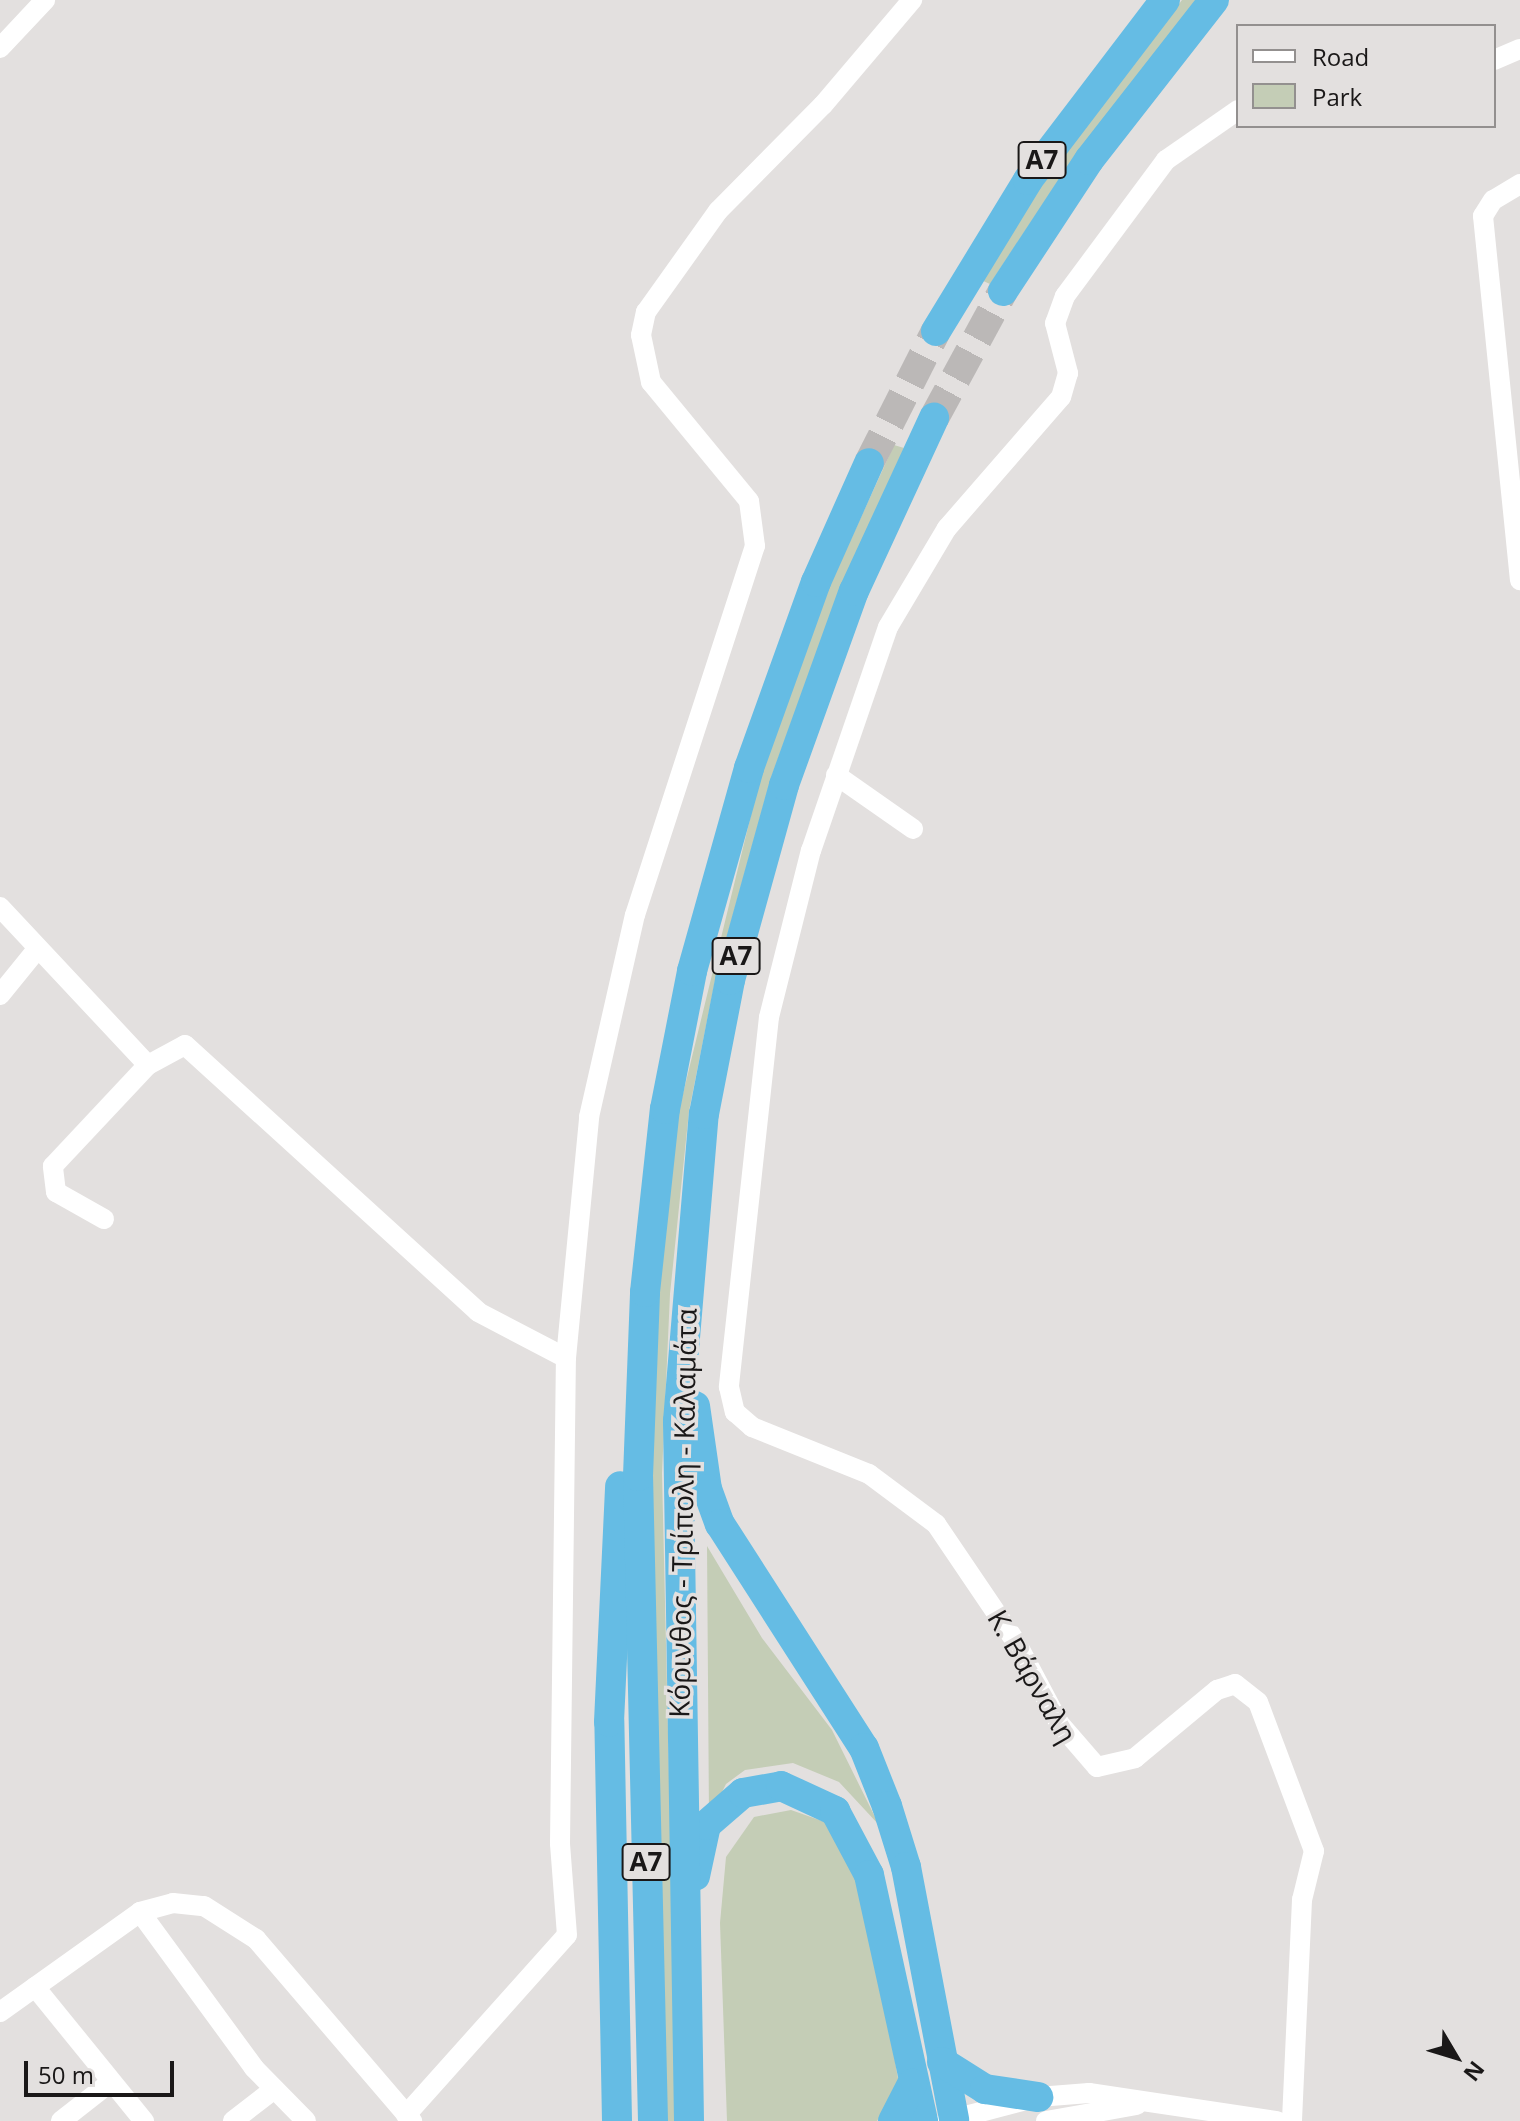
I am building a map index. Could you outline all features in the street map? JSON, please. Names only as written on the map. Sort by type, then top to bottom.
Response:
[{"type":"highway","name":"Α7","points":[[936,331],[1028,180],[1165,0]]},
{"type":"highway","name":"Α7","points":[[1003,291],[1089,160],[1214,0]]},
{"type":"highway","name":"Κόρινθος - Τρίπολη - Καλαμάτα","points":[[689,2121],[677,1475],[694,1188],[730,980],[784,785],[854,591],[934,418]]},
{"type":"highway","name":"Κόρινθος - Τρίπολη - Καλαμάτα","points":[[653,2121],[638,1476],[655,1186],[689,986],[729,834],[789,650],[869,463]]},
{"type":"highway","points":[[617,2121],[611,1630],[640,1248],[655,1186]]},
{"type":"highway","points":[[694,1188],[695,1420],[707,1489],[736,1553],[864,1748],[906,1867],[952,2120]]},
{"type":"highway","points":[[685,2009],[697,1856],[706,1825],[728,1800],[759,1787],[800,1791],[835,1811],[861,1852],[912,2084],[923,2121]]},
{"type":"highway","points":[[942,2062],[985,2089],[1042,2109]]},
{"type":"highway","points":[[893,2121],[912,2084]]},
{"type":"street","points":[[0,48],[45,0]]},
{"type":"street","points":[[0,2012],[140,1912],[191,1904],[236,1921],[409,2118],[567,1935],[560,1843],[566,1358],[583,1159],[614,993],[755,546],[749,501],[651,382],[641,335],[646,312],[718,211],[823,105],[912,0]]},
{"type":"street","points":[[1496,59],[1520,49]]},
{"type":"street","points":[[913,829],[836,775],[913,577],[1066,386],[1055,323],[1065,296],[1166,160],[1236,111]]},
{"type":"street","points":[[1520,184],[1493,200],[1483,216],[1520,580]]},
{"type":"street","name":"Κ. Βάρναλη","points":[[836,775],[789,928],[761,1064],[729,1387],[742,1420],[869,1474],[936,1524],[1016,1642],[1059,1723],[1097,1767],[1135,1758],[1217,1690],[1235,1684],[1258,1702],[1314,1851],[1302,1900],[1292,2121]]},
{"type":"street","points":[[0,907],[148,1065]]},
{"type":"street","points":[[0,995],[38,948]]},
{"type":"street","points":[[104,1219],[56,1192],[51,1171],[148,1065],[185,1045],[478,1312],[566,1358]]},
{"type":"street","points":[[140,1912],[273,2090],[306,2121]]},
{"type":"street","points":[[35,1987],[144,2121]]},
{"type":"street","points":[[61,2121],[111,2082]]},
{"type":"street","points":[[233,2121],[273,2090]]},
{"type":"street","points":[[952,2120],[1042,2109],[1116,2093],[1277,2121]]},
{"type":"green space","points":[[1182,0],[1196,0],[1078,151],[990,284],[981,280],[1040,188]]},
{"type":"green space","points":[[894,445],[904,448],[840,588],[771,778],[716,976],[689,1111],[670,1294],[662,1473],[677,2121],[667,2121],[652,1476],[659,1293],[679,1110],[761,774],[830,585]]},
{"type":"green space","points":[[707,1546],[762,1638],[832,1730],[879,1825],[839,1782],[793,1763],[745,1770],[726,1784],[709,1818]]},
{"type":"green space","points":[[791,1810],[828,1823],[864,1884],[899,2084],[877,2121],[727,2121],[720,1923],[726,1857],[754,1817]]},
{"type":"tunnel","points":[[934,418],[1003,291]]},
{"type":"tunnel","points":[[869,463],[936,331]]}]
